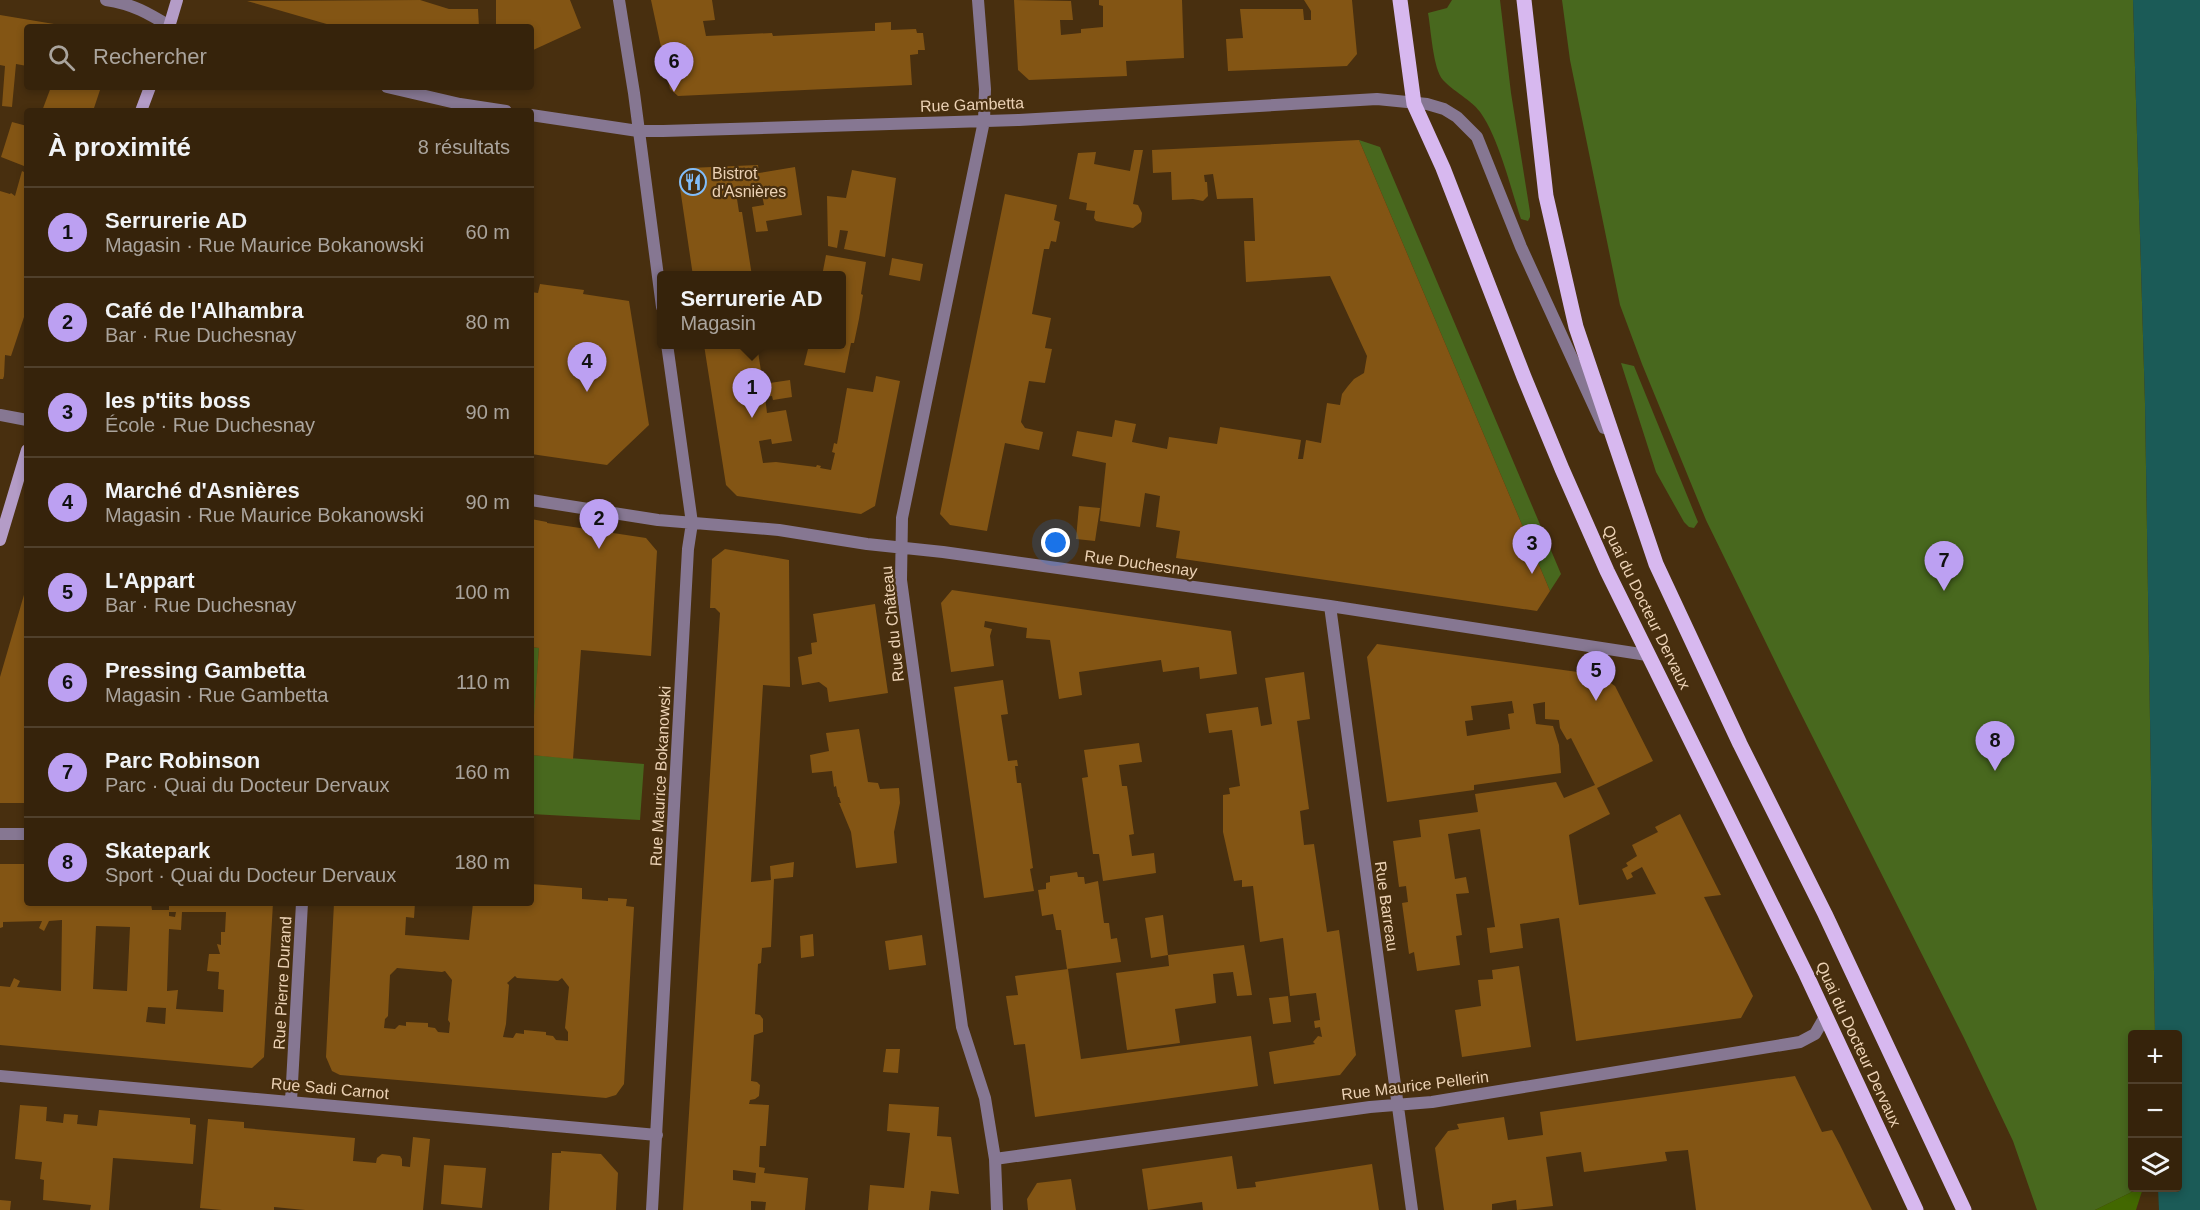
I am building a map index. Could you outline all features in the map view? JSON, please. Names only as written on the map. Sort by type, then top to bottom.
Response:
[{"type":"main road","points":[[171,24],[177,0]]},
{"type":"main road","name":"Quai du Docteur Dervaux","points":[[1400,0],[1414,104],[1443,168],[1562,469],[1647,655],[1669,694],[1826,1015],[1916,1210]]},
{"type":"main road","points":[[1524,0],[1546,196],[1576,327],[1656,564],[1740,744],[1825,914],[1964,1210]]},
{"type":"main road","points":[[142,108],[149,90]]},
{"type":"main road","points":[[0,540],[24,460]]},
{"type":"street","points":[[106,0],[125,3],[145,11],[165,24]]},
{"type":"street","points":[[619,0],[634,93],[657,271]]},
{"type":"street","name":"Rue du Château","points":[[978,0],[985,89],[984,121],[902,518],[901,580],[962,1027],[985,1098],[995,1159],[997,1210]]},
{"type":"street","points":[[400,90],[486,108]]},
{"type":"street","name":"Rue Gambetta","points":[[534,115],[639,131],[984,121],[1377,99],[1427,104],[1444,109],[1457,117],[1477,137],[1521,247],[1626,476]]},
{"type":"street","name":"Rue Maurice Bokanowski","points":[[652,1210],[688,549],[692,523],[668,349]]},
{"type":"street","points":[[0,415],[24,419]]},
{"type":"street","name":"Rue Duchesnay","points":[[534,500],[692,523],[779,530],[1329,606],[1647,655]]},
{"type":"street","name":"Rue Barreau","points":[[1329,606],[1412,1210]]},
{"type":"street","points":[[0,834],[24,834]]},
{"type":"street","name":"Rue Pierre Durand","points":[[291,1101],[302,906]]},
{"type":"street","name":"Rue Maurice Pellerin","points":[[995,1159],[1370,1107],[1432,1102],[1800,1042],[1815,1034],[1826,1015]]},
{"type":"street","name":"Rue Sadi Carnot","points":[[0,1076],[657,1135]]},
{"type":"green space","points":[[1452,0],[1500,0],[1511,93],[1530,212],[1528,221],[1521,219],[1500,153],[1484,118],[1476,107],[1443,80],[1437,67],[1428,13],[1447,8]]},
{"type":"green space","points":[[1562,0],[2133,0],[2145,403],[2155,1030],[2128,1030],[2128,1192],[2132,1192],[2095,1210],[2037,1210],[2013,1141],[1964,1038],[1706,520],[1620,305],[1570,60]]},
{"type":"green space","points":[[1359,140],[1380,147],[1561,574],[1550,591]]},
{"type":"green space","points":[[1621,363],[1634,366],[1698,522],[1694,528],[1684,522],[1656,472]]},
{"type":"green space","points":[[534,647],[539,648],[534,724]]},
{"type":"green space","points":[[534,755],[644,764],[640,820],[534,814]]},
{"type":"green space","points":[[2132,1192],[2142,1192],[2136,1210],[2095,1210]]},
{"type":"water","points":[[2133,0],[2200,0],[2200,1210],[2159,1210],[2158,1192],[2182,1192],[2182,1030],[2155,1030],[2145,403]]},
{"type":"building","points":[[420,0],[449,9],[478,9],[479,24],[327,24],[247,1]]},
{"type":"building","points":[[496,0],[570,0],[581,28],[534,50],[534,24],[496,24]]},
{"type":"building","points":[[651,0],[712,0],[715,20],[703,21],[706,36],[772,33],[773,36],[875,31],[875,23],[891,22],[891,30],[916,29],[917,33],[923,33],[925,50],[918,50],[918,54],[910,55],[912,85],[678,96],[670,89]]},
{"type":"building","points":[[1014,0],[1071,1],[1073,20],[1060,20],[1061,35],[1081,33],[1081,29],[1103,27],[1103,6],[1099,5],[1099,0],[1182,0],[1184,58],[1126,61],[1127,76],[1029,80],[1018,70]]},
{"type":"building","points":[[1304,0],[1352,0],[1357,54],[1347,66],[1228,71],[1226,39],[1243,38],[1240,9],[1303,9],[1304,20],[1311,20],[1311,11]]},
{"type":"building","points":[[0,15],[54,24],[24,24],[24,65],[16,64],[12,107],[2,106],[5,66],[0,65]]},
{"type":"building","points":[[50,90],[100,90],[94,108],[43,108]]},
{"type":"building","points":[[12,122],[24,125],[24,166],[1,157]]},
{"type":"building","points":[[1359,140],[1550,591],[1537,611],[1176,558],[1180,531],[1156,527],[1160,496],[1145,493],[1140,527],[1100,521],[1106,463],[1072,456],[1077,431],[1112,437],[1115,420],[1136,424],[1132,442],[1167,449],[1169,437],[1217,444],[1220,427],[1301,440],[1298,459],[1303,459],[1306,440],[1321,443],[1327,403],[1340,405],[1342,394],[1348,386],[1364,373],[1367,356],[1330,276],[1246,282],[1244,241],[1255,241],[1253,198],[1217,199],[1213,174],[1204,175],[1208,196],[1203,201],[1172,200],[1171,172],[1153,173],[1152,150]]},
{"type":"building","points":[[1134,150],[1143,150],[1133,204],[1138,205],[1142,213],[1141,222],[1133,228],[1096,221],[1095,211],[1086,210],[1087,203],[1069,199],[1078,153],[1096,152],[1094,164],[1130,171]]},
{"type":"building","points":[[758,165],[759,173],[795,167],[802,215],[766,221],[768,231],[756,232],[752,207],[764,205],[762,195],[737,199],[739,212],[742,212],[751,271],[692,271],[679,181],[689,168]]},
{"type":"building","points":[[852,170],[896,178],[885,257],[844,249],[848,231],[840,230],[837,248],[828,246],[827,196],[846,198]]},
{"type":"building","points":[[22,171],[24,172],[24,317],[11,356],[5,355],[4,376],[0,379],[0,191],[15,196]]},
{"type":"building","points":[[1005,194],[1057,205],[1054,220],[1060,222],[1056,242],[1051,241],[1049,249],[1044,249],[1032,314],[1051,318],[1045,348],[1052,349],[1045,383],[1029,381],[1021,422],[1025,428],[1043,432],[1039,450],[1005,443],[987,531],[950,525],[940,514]]},
{"type":"building","points":[[826,255],[866,262],[859,319],[845,373],[804,365],[808,349],[846,349],[846,271],[823,271]]},
{"type":"building","points":[[892,258],[923,264],[920,281],[889,275]]},
{"type":"building","points":[[540,284],[584,290],[583,294],[629,301],[649,425],[607,465],[534,454],[534,292],[538,293]]},
{"type":"building","points":[[705,349],[758,349],[763,384],[790,380],[792,397],[773,400],[772,396],[765,397],[767,413],[786,410],[792,441],[772,444],[771,439],[759,441],[763,463],[776,462],[816,467],[817,465],[821,466],[820,468],[831,470],[835,453],[832,452],[834,443],[837,444],[847,388],[873,392],[876,376],[900,381],[875,506],[861,514],[737,496],[726,485]]},
{"type":"building","points":[[1079,506],[1100,508],[1095,541],[1076,539]]},
{"type":"building","points":[[534,520],[646,538],[657,551],[651,656],[581,650],[573,759],[534,755],[534,715],[539,648],[534,647]]},
{"type":"building","points":[[725,549],[789,560],[790,687],[763,685],[751,882],[771,880],[770,866],[794,862],[793,877],[774,879],[771,947],[762,948],[761,963],[758,964],[755,1014],[760,1015],[763,1019],[763,1032],[754,1035],[751,1081],[760,1085],[759,1096],[750,1100],[749,1104],[769,1105],[766,1146],[760,1146],[759,1167],[765,1168],[764,1173],[808,1178],[805,1210],[765,1210],[766,1202],[751,1201],[751,1210],[683,1210],[720,613],[715,608],[710,608],[712,559]],"holes":[[[733,1170],[756,1173],[755,1183],[733,1180]]]},
{"type":"building","points":[[952,590],[1231,631],[1237,674],[1200,679],[1199,667],[1163,672],[1161,660],[1079,672],[1082,695],[1059,699],[1050,640],[1026,638],[1027,628],[985,621],[984,627],[992,629],[990,636],[994,666],[951,672],[941,603]]},
{"type":"building","points":[[24,595],[24,803],[0,803],[0,677]]},
{"type":"building","points":[[875,604],[888,693],[829,702],[827,688],[819,682],[802,685],[798,657],[812,654],[811,643],[817,642],[813,614]]},
{"type":"building","points":[[1377,644],[1599,675],[1615,686],[1653,761],[1597,788],[1610,814],[1569,835],[1579,905],[1656,894],[1642,867],[1631,873],[1633,877],[1627,880],[1622,869],[1628,866],[1626,863],[1637,856],[1632,845],[1658,832],[1655,827],[1680,814],[1721,895],[1704,897],[1753,996],[1741,1018],[1576,1041],[1559,918],[1520,924],[1523,948],[1490,953],[1487,928],[1495,927],[1480,829],[1448,834],[1455,879],[1466,877],[1469,893],[1456,894],[1462,935],[1456,936],[1460,965],[1417,971],[1414,952],[1409,954],[1402,903],[1408,902],[1406,886],[1399,887],[1393,841],[1421,837],[1419,820],[1478,812],[1475,794],[1556,782],[1564,798],[1595,785],[1571,738],[1567,740],[1560,728],[1559,720],[1545,719],[1545,702],[1533,704],[1536,724],[1553,726],[1559,745],[1561,773],[1474,785],[1474,790],[1387,802],[1367,657]],"holes":[[[1512,701],[1514,713],[1508,714],[1510,729],[1467,736],[1465,721],[1473,720],[1471,706]]]},
{"type":"building","points":[[1304,672],[1310,719],[1297,721],[1309,809],[1300,811],[1304,845],[1314,844],[1327,932],[1339,930],[1356,1055],[1340,1075],[1274,1084],[1269,1052],[1315,1044],[1313,1042],[1318,1036],[1322,1037],[1320,1027],[1315,1028],[1314,1021],[1320,1020],[1316,993],[1290,996],[1283,938],[1260,942],[1253,886],[1242,887],[1242,880],[1234,881],[1223,832],[1223,795],[1230,794],[1229,788],[1240,786],[1232,730],[1209,733],[1206,714],[1258,707],[1261,726],[1272,724],[1265,678]]},
{"type":"building","points":[[1003,680],[1008,714],[1001,715],[1008,761],[1017,760],[1018,766],[1015,766],[1017,783],[1021,783],[1034,891],[984,898],[954,687]]},
{"type":"building","points":[[859,729],[868,782],[878,783],[880,789],[899,788],[900,803],[894,832],[897,863],[856,868],[851,832],[839,803],[841,803],[836,786],[834,787],[832,771],[812,773],[810,755],[829,751],[826,733]]},
{"type":"building","points":[[1139,743],[1142,762],[1119,765],[1122,786],[1127,786],[1134,834],[1129,835],[1132,856],[1154,853],[1156,873],[1103,881],[1099,854],[1093,854],[1082,778],[1088,777],[1084,750]]},
{"type":"building","points":[[0,864],[24,864],[24,906],[151,906],[152,910],[169,910],[169,906],[273,906],[264,1057],[252,1068],[0,1045],[0,986],[10,987],[14,978],[20,981],[17,987],[61,991],[62,920],[49,921],[44,931],[39,928],[42,921],[3,922],[3,927],[0,928]],"holes":[[[169,912],[176,912],[175,917],[169,916]],[[182,912],[226,912],[225,932],[221,932],[221,945],[217,944],[220,954],[209,954],[207,971],[219,972],[218,989],[224,990],[223,1012],[176,1009],[178,990],[167,991],[169,929],[181,930]],[[96,926],[130,927],[127,991],[93,989]],[[148,1007],[166,1008],[165,1024],[146,1022]]]},
{"type":"building","points":[[1077,872],[1078,877],[1084,877],[1085,884],[1098,881],[1104,923],[1109,923],[1111,939],[1117,938],[1121,962],[1067,969],[1061,930],[1056,930],[1053,914],[1042,916],[1038,890],[1046,889],[1050,876]]},
{"type":"building","points":[[534,884],[582,888],[582,899],[608,901],[608,898],[627,899],[626,906],[634,907],[624,1084],[616,1095],[606,1098],[340,1075],[332,1071],[326,1057],[334,906],[415,906],[414,918],[406,917],[405,935],[469,940],[473,906],[534,906]],"holes":[[[397,968],[445,971],[452,980],[449,1033],[438,1032],[435,1028],[428,1027],[428,1023],[406,1022],[406,1026],[399,1025],[395,1029],[384,1028],[385,1019],[388,1016],[390,975]],[[515,976],[558,981],[562,978],[569,987],[565,1028],[568,1032],[568,1041],[556,1040],[553,1036],[546,1035],[546,1032],[524,1030],[524,1034],[516,1033],[513,1038],[503,1037],[509,985],[507,983]]]},
{"type":"building","points":[[1163,915],[1168,955],[1151,958],[1145,918]]},
{"type":"building","points":[[813,934],[814,956],[801,958],[800,936]]},
{"type":"building","points":[[922,935],[926,965],[889,970],[885,941]]},
{"type":"building","points":[[1244,945],[1252,995],[1237,996],[1233,972],[1213,974],[1216,1003],[1175,1009],[1180,1043],[1127,1050],[1116,973],[1169,966],[1168,955]]},
{"type":"building","points":[[1519,966],[1531,1047],[1462,1057],[1455,1010],[1481,1006],[1478,980],[1493,979],[1492,970]]},
{"type":"building","points":[[1068,969],[1081,1059],[1251,1036],[1258,1086],[1035,1117],[1025,1044],[1014,1045],[1006,996],[1018,995],[1015,976]]},
{"type":"building","points":[[1288,996],[1291,1022],[1273,1024],[1269,998]]},
{"type":"building","points":[[886,1049],[900,1049],[898,1073],[883,1072]]},
{"type":"building","points":[[1795,1076],[1822,1132],[1832,1130],[1872,1210],[1696,1210],[1688,1150],[1665,1152],[1667,1161],[1584,1172],[1581,1152],[1546,1157],[1553,1206],[1517,1210],[1516,1200],[1492,1204],[1492,1210],[1444,1210],[1435,1148],[1448,1131],[1459,1129],[1457,1124],[1504,1117],[1508,1140],[1543,1135],[1540,1112]]},
{"type":"building","points":[[889,1104],[939,1107],[937,1136],[951,1137],[959,1194],[931,1191],[929,1210],[868,1210],[870,1185],[904,1188],[910,1133],[887,1131]]},
{"type":"building","points":[[20,1105],[47,1107],[46,1121],[63,1123],[64,1114],[78,1115],[77,1124],[97,1126],[99,1110],[190,1118],[190,1124],[196,1125],[193,1164],[113,1158],[109,1210],[90,1210],[91,1205],[43,1200],[44,1180],[40,1179],[42,1162],[15,1159]]},
{"type":"building","points":[[208,1119],[244,1122],[244,1128],[355,1138],[353,1161],[376,1163],[377,1158],[382,1154],[400,1156],[402,1166],[410,1167],[413,1137],[430,1139],[423,1210],[305,1210],[274,1207],[274,1210],[222,1210],[200,1208]]},
{"type":"building","points":[[561,1151],[601,1154],[618,1173],[616,1210],[549,1210],[552,1153],[561,1153]]},
{"type":"building","points":[[1232,1156],[1237,1189],[1256,1187],[1255,1182],[1372,1164],[1379,1210],[1203,1210],[1202,1202],[1148,1210],[1142,1169]]},
{"type":"building","points":[[444,1165],[486,1168],[482,1208],[441,1204]]},
{"type":"building","points":[[1071,1179],[1076,1210],[1028,1210],[1027,1199],[1037,1183]]},
{"type":"building","points":[[0,1200],[11,1201],[10,1210],[0,1210]]},
{"type":"place","name":"Pressing Gambetta","points":[[674,92]]},
{"type":"place","name":"Bistrot d'Asnières","points":[[693,182]]},
{"type":"place","name":"Marché d'Asnières","points":[[587,392]]},
{"type":"place","name":"Serrurerie AD","points":[[752,418]]},
{"type":"place","name":"Café de l'Alhambra","points":[[599,549]]},
{"type":"place","name":"les p'tits boss","points":[[1532,574]]},
{"type":"place","name":"Parc Robinson","points":[[1944,591]]},
{"type":"place","name":"L'Appart","points":[[1596,701]]},
{"type":"place","name":"Skatepark","points":[[1995,771]]}]
